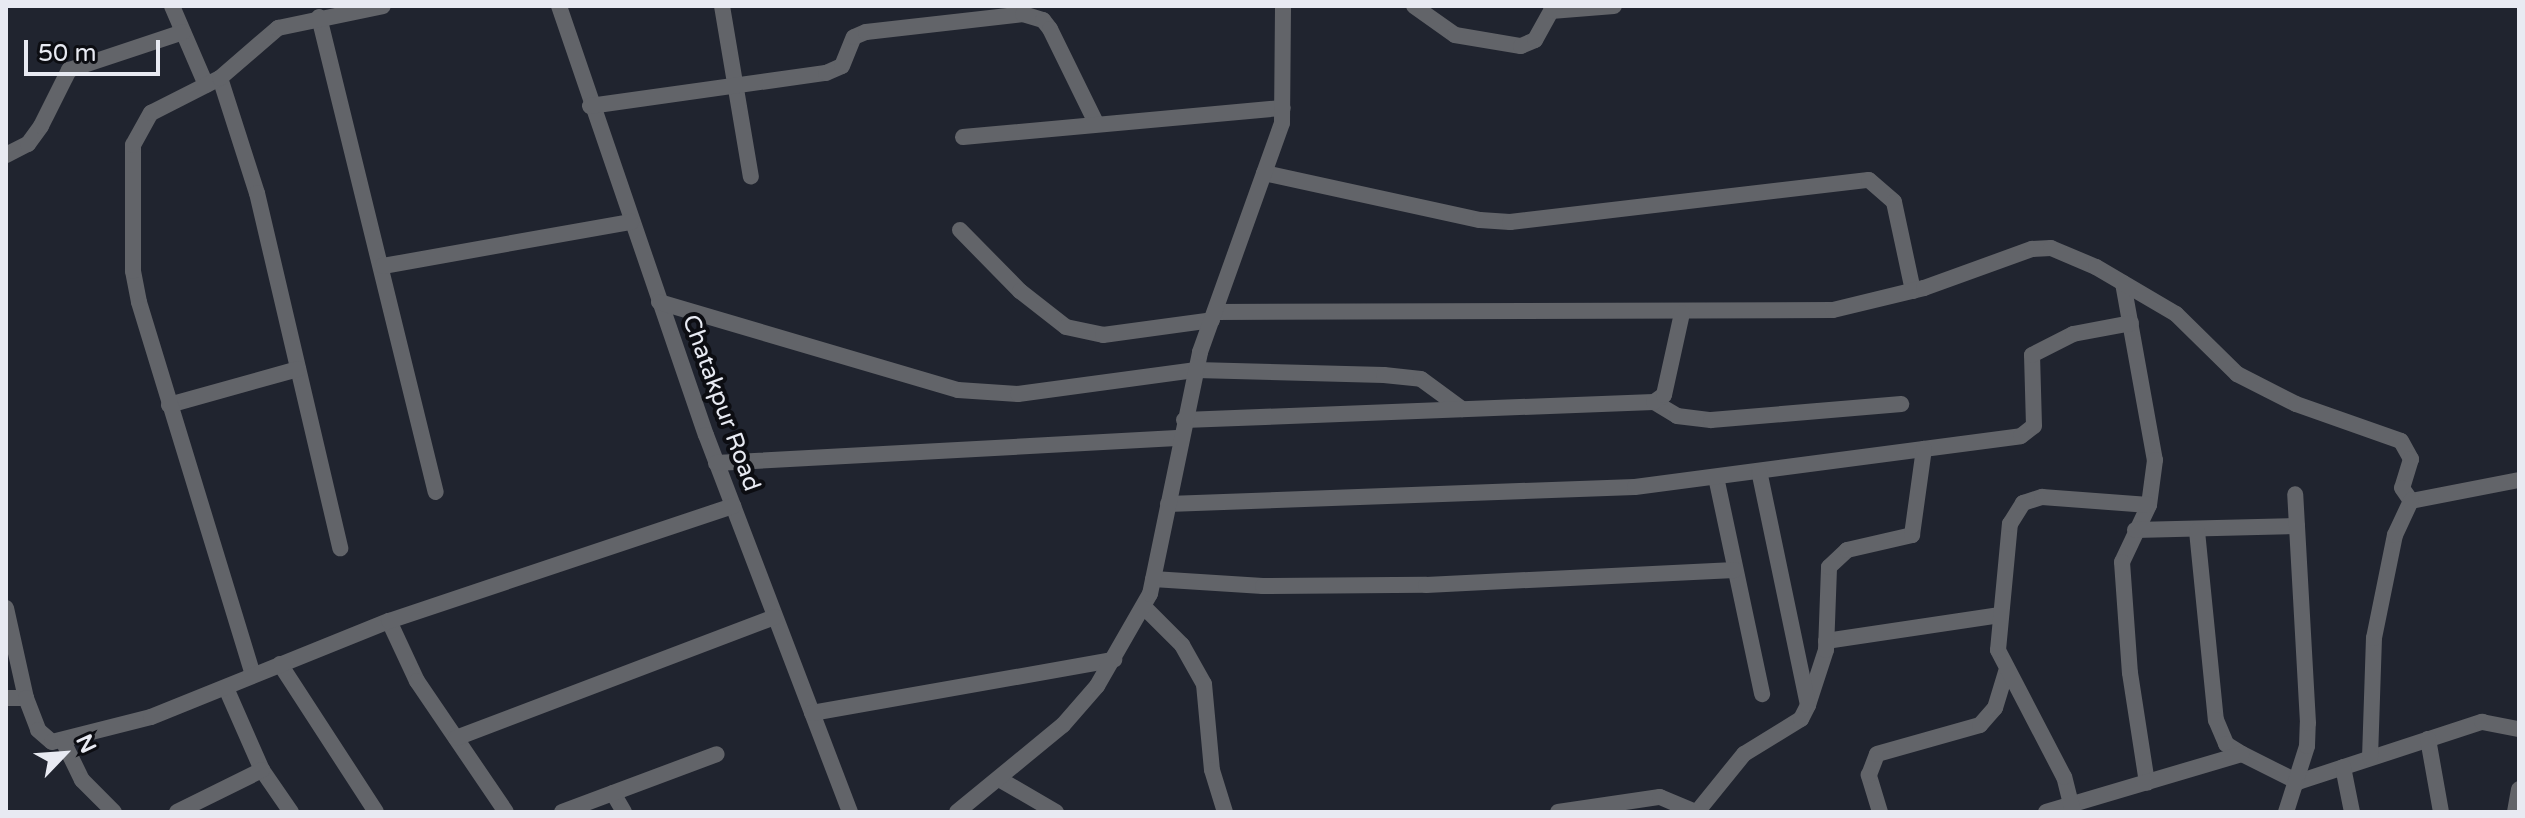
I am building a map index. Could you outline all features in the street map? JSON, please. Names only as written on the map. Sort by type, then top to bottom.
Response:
[{"type":"street","points":[[172,6],[183,32],[213,81],[257,193],[340,548]]},
{"type":"street","points":[[253,675],[169,405],[133,271],[133,145],[151,113],[213,81],[278,28],[383,6]]},
{"type":"street","name":"Chatakpur Road","points":[[559,6],[590,106],[716,463],[850,812]]},
{"type":"street","points":[[722,6],[751,177]]},
{"type":"street","points":[[957,812],[1063,725],[1114,660],[1144,607],[1153,579],[1196,370],[1278,140],[1283,108],[1283,6]]},
{"type":"street","points":[[1414,6],[1455,35],[1521,46],[1535,40],[1551,11],[1614,6]]},
{"type":"street","points":[[590,106],[835,71],[842,66],[854,37],[866,32],[1023,14],[1043,20],[1050,29],[1096,123]]},
{"type":"street","points":[[319,17],[383,266],[436,492]]},
{"type":"street","points":[[6,155],[28,144],[41,126],[69,70],[183,32]]},
{"type":"street","points":[[963,137],[1283,108]]},
{"type":"street","points":[[1264,173],[1480,220],[1510,222],[1589,217],[1869,180],[1885,189],[1894,202],[1913,291]]},
{"type":"street","points":[[383,266],[631,222]]},
{"type":"street","points":[[960,230],[1020,291],[1066,327],[1103,335],[1213,316],[1833,310],[1913,291],[2032,249],[2051,248],[2123,283],[2176,314],[2237,374],[2296,404],[2401,441],[2411,459],[2402,488],[2411,501]]},
{"type":"street","points":[[2123,283],[2155,460],[2149,505],[2122,562],[2147,783]]},
{"type":"street","points":[[659,302],[958,390],[1018,394],[1196,370],[1421,379],[1462,409]]},
{"type":"street","points":[[1654,402],[1664,395],[1682,313]]},
{"type":"street","points":[[1168,504],[1635,487],[2030,433],[2032,355],[2073,334],[2131,323]]},
{"type":"street","points":[[169,405],[298,369]]},
{"type":"street","points":[[1184,420],[1654,402],[1690,420],[1901,404]]},
{"type":"street","points":[[716,463],[1181,438]]},
{"type":"street","points":[[1558,812],[1660,797],[1696,812],[1744,754],[1801,719],[1826,641],[1834,558],[1912,535],[1924,449]]},
{"type":"street","points":[[1759,471],[1808,705]]},
{"type":"street","points":[[1716,477],[1762,694]]},
{"type":"street","points":[[2411,501],[2519,480]]},
{"type":"street","points":[[2286,812],[2298,782],[2308,723],[2295,494]]},
{"type":"street","points":[[2072,808],[2045,740],[2006,672],[1998,650],[2010,524],[2023,503],[2042,497],[2149,505]]},
{"type":"street","points":[[2370,758],[2374,638],[2395,535],[2411,501]]},
{"type":"street","points":[[6,608],[26,698],[44,740],[63,741],[186,706],[253,675],[389,621],[733,506]]},
{"type":"street","points":[[2135,530],[2197,531],[2297,526]]},
{"type":"street","points":[[2197,531],[2216,720],[2226,744],[2242,754],[2298,782],[2482,722],[2519,729]]},
{"type":"street","points":[[1153,579],[1263,586],[1426,585],[1735,570]]},
{"type":"street","points":[[1144,607],[1182,645],[1204,684],[1212,770],[1225,812]]},
{"type":"street","points":[[1826,641],[2000,615]]},
{"type":"street","points":[[456,738],[775,617]]},
{"type":"street","points":[[389,621],[417,681],[506,812]]},
{"type":"street","points":[[812,713],[1114,660]]},
{"type":"street","points":[[280,664],[376,812]]},
{"type":"street","points":[[1880,812],[1869,775],[1877,754],[1980,725],[1995,708],[2006,672]]},
{"type":"street","points":[[226,688],[262,770],[291,812]]},
{"type":"street","points":[[6,698],[26,698]]},
{"type":"street","points":[[2428,739],[2441,812]]},
{"type":"street","points":[[63,741],[82,780],[114,812]]},
{"type":"street","points":[[562,812],[717,754]]},
{"type":"street","points":[[2046,812],[2072,808],[2242,754]]},
{"type":"street","points":[[2343,767],[2352,812]]},
{"type":"street","points":[[177,812],[262,770]]},
{"type":"street","points":[[999,779],[1056,812]]},
{"type":"street","points":[[2515,812],[2519,789]]},
{"type":"street","points":[[613,793],[624,812]]}]
